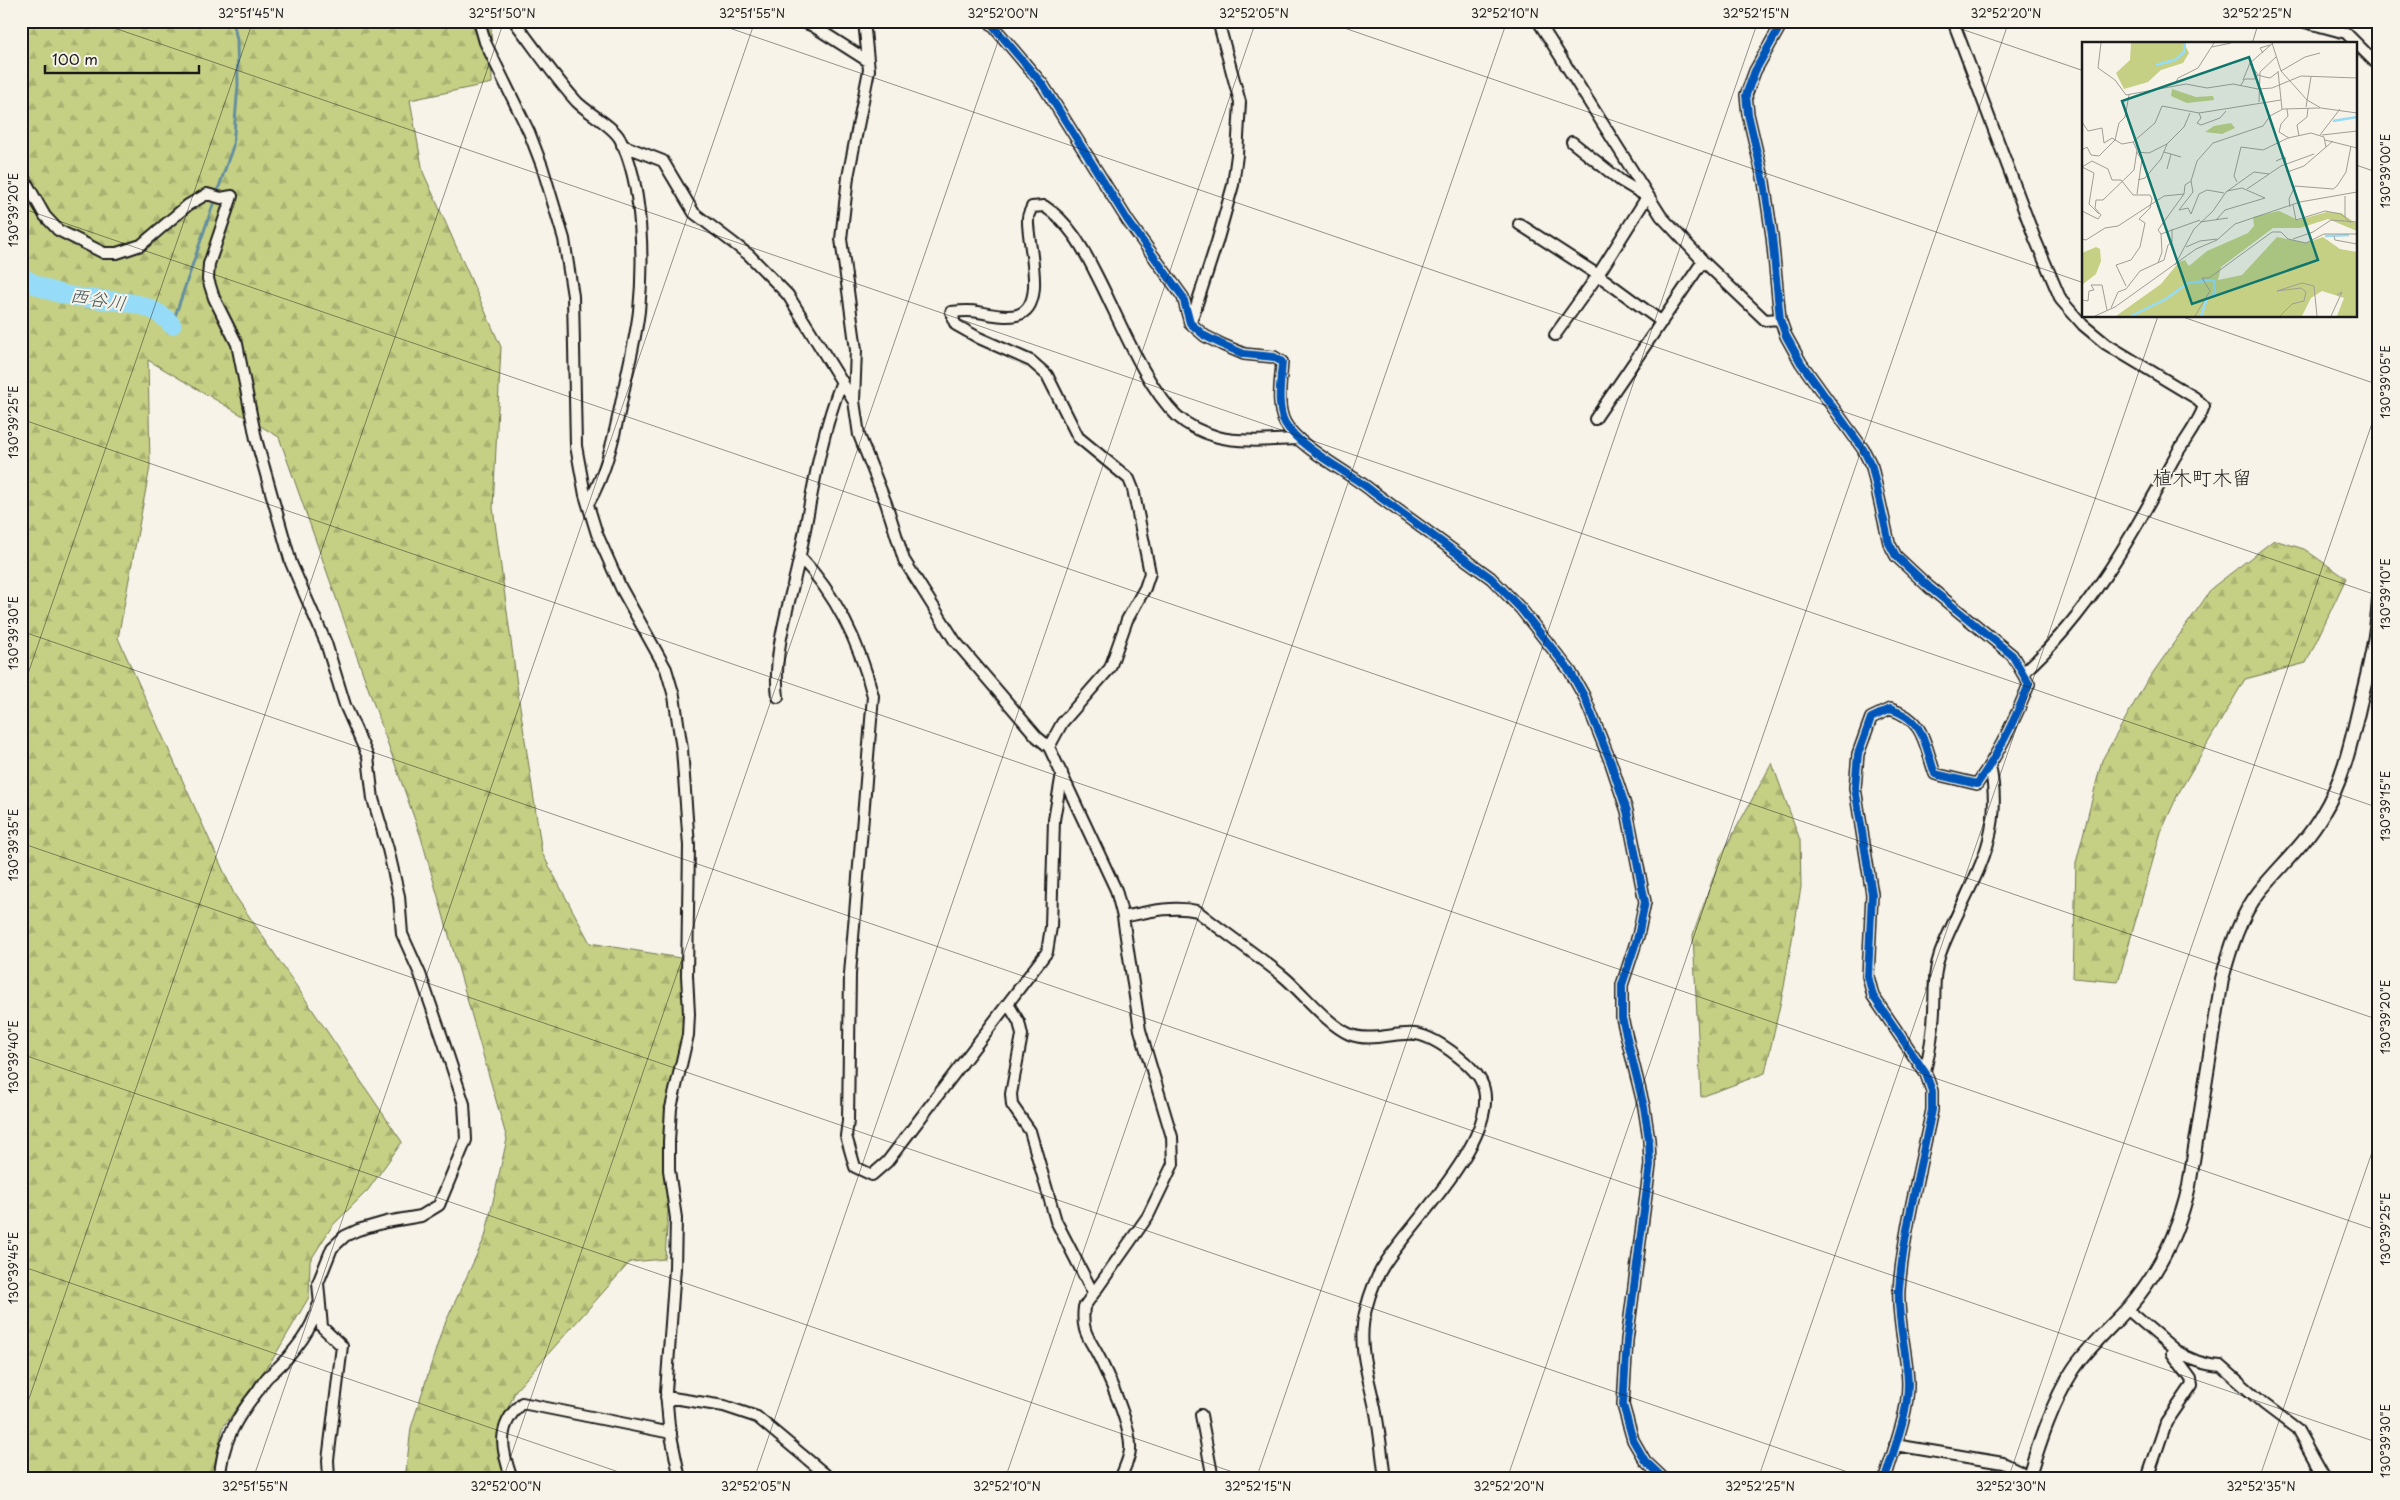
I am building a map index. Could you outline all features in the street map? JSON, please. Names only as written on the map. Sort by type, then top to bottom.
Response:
[{"type":"street","points":[[479,21],[485,42],[529,132],[542,166],[564,239],[573,296],[576,446],[588,504],[597,534],[621,588],[666,669],[674,696],[682,749],[682,782],[689,846],[687,975],[689,1014],[688,1035],[671,1108],[669,1141],[669,1170],[676,1218],[675,1268],[668,1340],[666,1397],[680,1479]]},
{"type":"street","points":[[514,21],[578,102],[619,137],[631,170],[639,216],[641,271],[639,312],[619,415],[605,465],[588,504]]},
{"type":"street","points":[[737,21],[748,21]]},
{"type":"street","points":[[801,21],[813,26],[868,61]]},
{"type":"street","points":[[864,21],[869,70],[848,177],[841,239],[856,350],[854,401],[859,436],[886,503],[904,560],[955,641],[1038,737],[1049,747],[1113,885],[1123,917],[1140,1030],[1172,1136],[1173,1164],[1148,1216],[1084,1306],[1082,1324],[1112,1384],[1124,1421],[1130,1448],[1120,1479]]},
{"type":"street","points":[[989,21],[1043,85],[1128,221],[1183,297],[1190,323],[1205,336],[1244,354],[1274,357],[1282,362],[1280,402],[1285,422],[1298,439],[1358,479],[1491,578],[1521,609],[1570,671],[1584,696],[1611,763],[1627,811],[1645,902],[1638,936],[1622,985],[1622,1018],[1649,1140],[1650,1166],[1627,1340],[1623,1405],[1633,1440],[1644,1461],[1664,1479]]},
{"type":"street","points":[[1190,323],[1218,242],[1233,185],[1237,155],[1240,102],[1218,21]]},
{"type":"street","points":[[1538,21],[1647,197],[1661,216],[1703,261],[1766,320],[1780,319]]},
{"type":"street","points":[[1783,21],[1755,71],[1746,95],[1772,236],[1780,319],[1786,336],[1801,363],[1858,442],[1872,467],[1889,543],[1896,556],[1929,587],[2012,656],[2029,684],[2016,720],[1990,766],[1977,784],[1935,774],[1916,723],[1910,717],[1890,709],[1871,718],[1858,754],[1855,788],[1872,894],[1868,976],[1873,996],[1925,1071],[1932,1091],[1932,1110],[1907,1234],[1899,1289],[1899,1316],[1908,1385],[1902,1422],[1885,1479]]},
{"type":"street","points":[[1953,21],[2035,239],[2061,300],[2082,325],[2106,344],[2194,397],[2204,406],[2200,417],[2172,461],[2144,513],[2095,592],[2048,651],[2023,672]]},
{"type":"street","points":[[2301,21],[2346,33],[2355,42]]},
{"type":"street","points":[[2358,45],[2379,66]]},
{"type":"street","points":[[1572,142],[1621,181],[1647,197]]},
{"type":"street","points":[[622,145],[663,161],[694,213],[749,255],[788,295],[854,401]]},
{"type":"street","points":[[21,173],[45,216],[58,230],[104,253],[116,253],[141,246],[188,204],[207,194],[221,198],[232,196],[209,264],[208,279],[214,298],[237,344],[256,438],[291,562],[326,643],[345,705],[368,757],[373,799],[388,848],[399,896],[402,934],[420,974],[464,1104],[466,1140],[439,1205],[421,1216],[386,1222],[345,1236],[332,1248],[323,1268],[318,1283],[322,1327],[342,1346],[328,1460],[329,1479]]},
{"type":"street","points":[[1555,335],[1598,275],[1647,197]]},
{"type":"street","points":[[1049,747],[1062,723],[1110,668],[1127,620],[1145,588],[1150,574],[1133,489],[1129,480],[1078,437],[1046,375],[1031,361],[979,338],[956,324],[953,319],[954,315],[951,312],[977,311],[995,315],[1017,315],[1028,308],[1034,291],[1028,217],[1032,207],[1044,206],[1058,215],[1082,247],[1142,366],[1178,417],[1198,430],[1220,438],[1298,439]]},
{"type":"street","points":[[1519,224],[1598,275],[1662,322]]},
{"type":"street","points":[[1595,418],[1703,261]]},
{"type":"street","points":[[778,698],[776,684],[781,644],[816,472],[833,403],[842,381]]},
{"type":"street","points":[[800,557],[821,579],[846,622],[867,672],[873,696],[850,974],[848,1121],[846,1136],[855,1167],[872,1175],[886,1162],[1047,952],[1051,927],[1054,820],[1062,773]]},
{"type":"street","points":[[1895,1446],[2003,1463],[2029,1478],[2049,1417],[2061,1390],[2088,1348],[2128,1309],[2159,1264],[2174,1236],[2184,1209],[2222,979],[2230,948],[2245,915],[2258,893],[2306,839],[2334,794],[2352,742],[2378,623],[2379,599]]},
{"type":"street","points":[[1925,1071],[1931,1046],[1934,976],[1940,953],[1980,869],[1987,850],[1995,791],[1990,766]]},
{"type":"street","points":[[1123,917],[1161,910],[1186,908],[1197,911],[1286,978],[1339,1028],[1350,1035],[1369,1037],[1416,1034],[1433,1040],[1464,1062],[1481,1081],[1484,1090],[1484,1105],[1479,1125],[1463,1160],[1435,1200],[1386,1262],[1376,1280],[1366,1310],[1362,1358],[1376,1413],[1385,1479]]},
{"type":"street","points":[[1008,1004],[1019,1022],[1022,1035],[1011,1094],[1012,1105],[1030,1131],[1056,1221],[1093,1293]]},
{"type":"street","points":[[220,1479],[221,1467],[230,1432],[238,1416],[272,1373],[293,1353],[306,1335],[320,1300]]},
{"type":"street","points":[[2128,1309],[2185,1357],[2211,1366],[2221,1366],[2264,1404],[2297,1429],[2325,1479]]},
{"type":"street","points":[[2147,1479],[2166,1424],[2192,1384],[2191,1379],[2172,1353],[2175,1350]]},
{"type":"street","points":[[666,1397],[724,1406],[757,1417],[831,1479]]},
{"type":"street","points":[[512,1479],[504,1456],[502,1436],[510,1413],[522,1403],[671,1433]]},
{"type":"street","points":[[1201,1415],[1213,1479]]},
{"type":"green space","points":[[21,21],[491,21],[492,83],[410,100],[423,172],[501,347],[493,508],[542,853],[590,943],[692,960],[675,1101],[665,1259],[630,1262],[516,1390],[499,1428],[508,1479],[405,1479],[411,1428],[442,1330],[485,1237],[507,1139],[421,837],[279,437],[148,360],[150,467],[118,638],[234,894],[402,1142],[368,1190],[332,1226],[310,1261],[309,1297],[274,1357],[223,1427],[211,1479],[21,1479]]},
{"type":"green space","points":[[2274,540],[2304,549],[2346,578],[2306,663],[2245,679],[2178,794],[2161,832],[2118,982],[2073,978],[2076,863],[2102,760],[2145,684],[2213,587]]},
{"type":"green space","points":[[1772,763],[1800,840],[1801,887],[1784,987],[1765,1073],[1701,1097],[1693,935],[1720,858]]},
{"type":"waterway","points":[[172,325],[233,146],[238,85],[237,40],[233,21]]},
{"type":"waterway","name":"西谷川","points":[[21,276],[38,286],[65,295],[126,302],[146,307],[164,317],[172,325]]},
{"type":"cycle path","points":[[989,21],[1043,85],[1128,221],[1183,297],[1190,323],[1205,336],[1244,354],[1274,357],[1282,362],[1280,393],[1282,416],[1285,423],[1301,442],[1363,484],[1491,578],[1521,609],[1570,671],[1584,696],[1611,763],[1627,811],[1645,902],[1638,936],[1622,985],[1622,1018],[1644,1107],[1649,1140],[1650,1165],[1627,1340],[1623,1405],[1633,1440],[1645,1461],[1664,1479]]},
{"type":"cycle path","points":[[1783,21],[1755,71],[1746,95],[1748,114],[1764,182],[1772,236],[1780,319],[1786,336],[1801,363],[1863,449],[1872,467],[1889,543],[1896,556],[1929,587],[2012,655],[2029,684],[2006,736],[1977,784],[1935,774],[1922,734],[1917,726],[1910,719],[1890,709],[1871,718],[1858,754],[1855,788],[1872,894],[1868,976],[1873,996],[1926,1074],[1932,1091],[1932,1110],[1908,1222],[1899,1289],[1899,1313],[1908,1383],[1906,1407],[1885,1479]]},
{"type":"district","name":"植木町木留","points":[[2202,478]]}]
